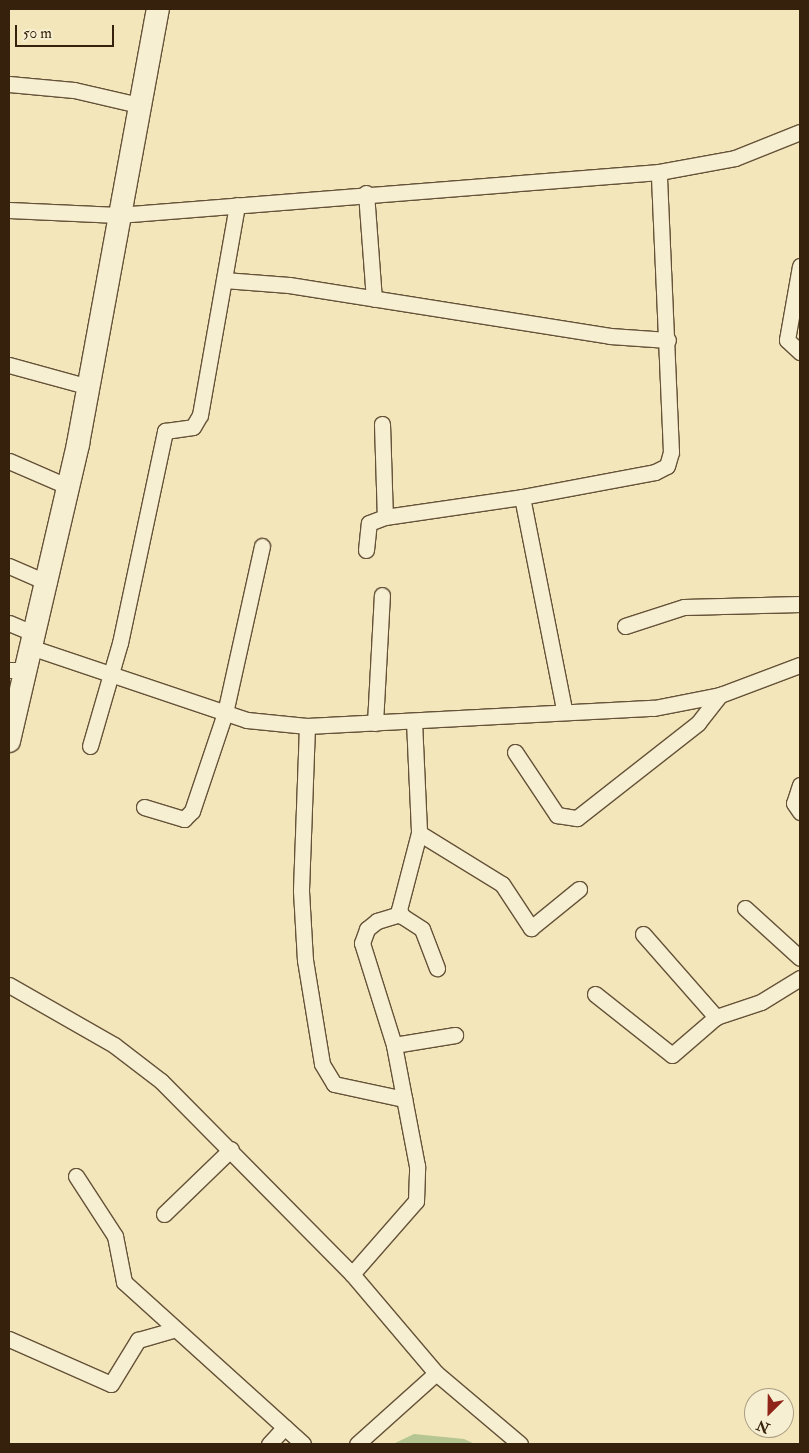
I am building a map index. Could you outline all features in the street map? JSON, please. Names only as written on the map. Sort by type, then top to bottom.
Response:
[{"type":"main road","points":[[9,742],[18,670],[34,641],[69,487],[86,386],[158,9]]},
{"type":"street","points":[[9,84],[60,87],[139,105]]},
{"type":"street","points":[[9,210],[118,215],[659,172],[736,158],[800,132]]},
{"type":"street","points":[[366,550],[369,523],[385,517],[522,497],[655,472],[667,466],[671,452],[668,340],[659,172]]},
{"type":"street","points":[[366,194],[374,300]]},
{"type":"street","points":[[90,746],[112,674],[164,435],[166,429],[196,425],[237,205]]},
{"type":"street","points":[[800,266],[787,340],[800,352]]},
{"type":"street","points":[[224,280],[374,300],[610,336],[668,340]]},
{"type":"street","points":[[9,365],[86,386]]},
{"type":"street","points":[[382,424],[385,517]]},
{"type":"street","points":[[9,461],[69,487]]},
{"type":"street","points":[[522,497],[564,710]]},
{"type":"street","points":[[144,807],[176,818],[190,814],[225,713],[262,546]]},
{"type":"street","points":[[9,566],[48,582]]},
{"type":"street","points":[[375,723],[382,595]]},
{"type":"street","points":[[625,626],[684,607],[800,604]]},
{"type":"street","points":[[9,623],[34,641],[112,674],[225,713],[270,725],[307,726],[375,723],[564,710],[654,708],[720,695],[800,665]]},
{"type":"street","points":[[515,752],[557,815],[577,818],[698,723],[720,695]]},
{"type":"street","points":[[400,914],[419,833],[414,721]]},
{"type":"street","points":[[307,726],[300,891],[305,960],[322,1064],[334,1084],[404,1099]]},
{"type":"street","points":[[800,785],[794,803],[800,812]]},
{"type":"street","points":[[419,833],[502,884],[531,928],[579,888]]},
{"type":"street","points":[[745,908],[800,958]]},
{"type":"street","points":[[352,1274],[416,1201],[417,1166],[394,1045],[362,943],[367,929],[377,920],[400,914],[422,929],[437,968]]},
{"type":"street","points":[[643,934],[716,1017]]},
{"type":"street","points":[[595,994],[668,1054],[676,1054],[716,1017],[761,1002],[800,978]]},
{"type":"street","points":[[9,985],[114,1045],[161,1082],[231,1149],[352,1274],[436,1373],[520,1444]]},
{"type":"street","points":[[394,1045],[455,1035]]},
{"type":"street","points":[[164,1214],[231,1149]]},
{"type":"street","points":[[76,1176],[118,1242],[121,1278],[172,1330],[303,1444]]},
{"type":"street","points":[[9,1339],[111,1384],[138,1340],[172,1330]]},
{"type":"street","points":[[357,1444],[436,1373]]},
{"type":"street","points":[[269,1444],[285,1428]]},
{"type":"green space","points":[[414,1434],[464,1439],[475,1444],[393,1444]]}]
